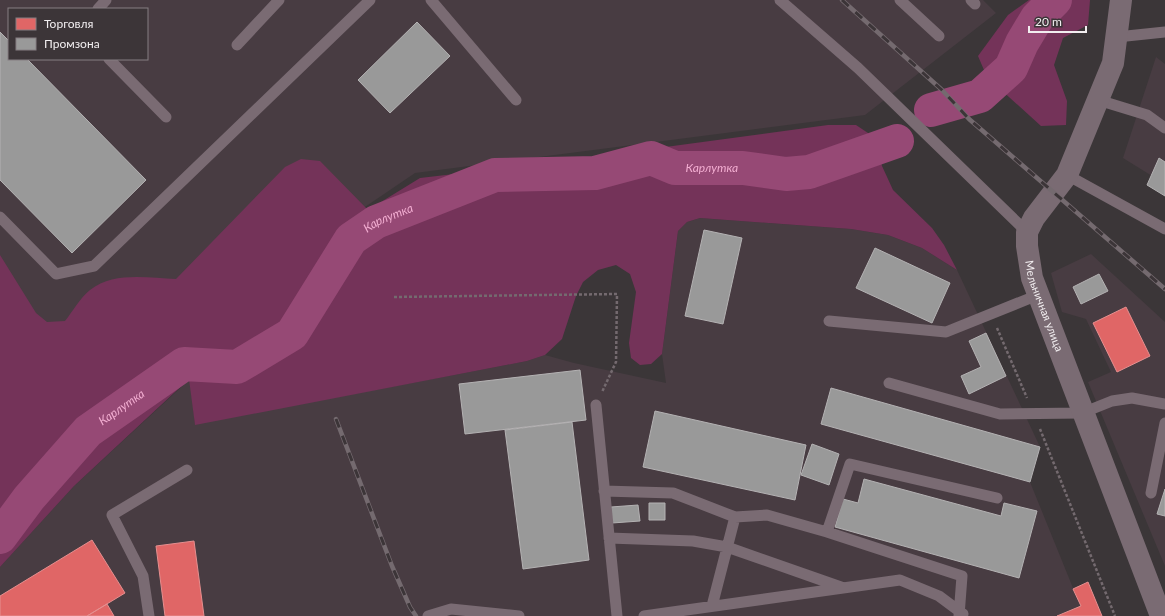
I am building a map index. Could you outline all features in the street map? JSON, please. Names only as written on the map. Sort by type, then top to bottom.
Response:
[{"type":"street","name":"Мельничная улица","points":[[1121,0],[1113,63],[1067,175],[1034,218],[1027,232],[1026,246],[1032,278],[1038,295],[1161,616]]},
{"type":"lane","points":[[99,8],[106,0]]},
{"type":"lane","points":[[237,45],[279,0]]},
{"type":"lane","points":[[0,217],[56,274],[94,266],[370,0]]},
{"type":"lane","points":[[431,0],[516,100]]},
{"type":"lane","points":[[780,0],[858,68],[1027,232]]},
{"type":"lane","points":[[900,0],[939,36]]},
{"type":"lane","points":[[1117,36],[1165,32]]},
{"type":"lane","points":[[110,60],[166,117]]},
{"type":"lane","points":[[1098,100],[1147,115],[1165,128]]},
{"type":"lane","points":[[1067,175],[1165,229]]},
{"type":"lane","points":[[829,321],[946,332],[1038,295]]},
{"type":"lane","points":[[889,384],[1000,414],[1082,412],[1112,401],[1132,398],[1165,404]]},
{"type":"lane","points":[[596,405],[617,616]]},
{"type":"lane","points":[[1151,493],[1165,423]]},
{"type":"lane","points":[[827,532],[850,464],[997,498]]},
{"type":"lane","points":[[149,616],[143,576],[112,515],[188,470]]},
{"type":"lane","points":[[604,491],[673,493],[735,517],[767,515],[827,532],[962,576],[961,615]]},
{"type":"lane","points":[[712,606],[735,517]]},
{"type":"lane","points":[[609,538],[693,541],[727,547],[843,588]]},
{"type":"lane","points":[[644,616],[900,580],[939,596],[961,615]]},
{"type":"lane","points":[[428,616],[455,612],[520,616]]},
{"type":"path","points":[[394,297],[617,294],[616,362],[596,405]]},
{"type":"path","points":[[991,314],[1034,414],[1114,616]]},
{"type":"shaded area","points":[[0,0],[983,0],[996,13],[865,115],[415,173],[107,382],[0,497]]},
{"type":"shaded area","points":[[1029,0],[1090,0],[1088,25],[1063,38],[1054,65],[1067,101],[1066,125],[1041,126],[987,77],[978,56],[1008,15]]},
{"type":"shaded area","points":[[1156,57],[1165,64],[1165,184],[1123,158]]},
{"type":"shaded area","points":[[828,125],[856,125],[868,133],[877,148],[882,166],[893,190],[932,228],[944,245],[957,270],[922,248],[888,235],[851,229],[700,218],[687,222],[678,231],[662,354],[651,364],[640,365],[631,358],[629,343],[636,292],[630,274],[616,265],[598,270],[583,282],[576,296],[562,339],[545,355],[527,361],[195,425],[189,379],[74,486],[0,567],[0,255],[36,313],[47,322],[65,321],[86,293],[99,284],[110,280],[132,277],[176,279],[285,167],[301,159],[320,161],[368,210],[420,178],[524,166]]},
{"type":"shaded area","points":[[700,218],[851,229],[888,235],[922,248],[957,270],[1040,447],[1030,482],[1073,588],[1088,582],[1102,616],[0,616],[0,567],[74,486],[190,379],[195,424],[527,361],[545,355],[574,363],[666,383],[662,354],[678,231],[687,222]]},
{"type":"shaded area","points":[[1091,254],[1165,322],[1165,566],[1088,382],[1111,372],[1086,319],[1062,312],[1051,273]]},
{"type":"building: Торговля","points":[[1126,307],[1150,356],[1117,372],[1093,323]]},
{"type":"building: Торговля","points":[[92,540],[125,593],[87,616],[0,616],[0,596]]},
{"type":"building: Торговля","points":[[194,541],[204,616],[165,616],[156,546]]},
{"type":"building: Торговля","points":[[1088,582],[1102,616],[1057,616],[1081,606],[1073,589]]},
{"type":"building: Торговля","points":[[107,604],[114,616],[87,616]]},
{"type":"building: Промзона","points":[[417,22],[450,56],[390,113],[358,80]]},
{"type":"building: Промзона","points":[[0,32],[8,40],[8,60],[28,60],[146,180],[72,253],[0,180]]},
{"type":"building: Промзона","points":[[1159,158],[1165,162],[1165,196],[1147,185]]},
{"type":"building: Промзона","points":[[704,230],[742,238],[723,324],[685,316]]},
{"type":"building: Промзона","points":[[875,248],[950,283],[932,323],[856,288]]},
{"type":"building: Промзона","points":[[1099,274],[1108,291],[1081,304],[1073,287]]},
{"type":"building: Промзона","points":[[986,333],[1006,376],[969,394],[961,376],[981,367],[969,341]]},
{"type":"building: Промзона","points":[[580,370],[586,420],[465,434],[459,384]]},
{"type":"building: Промзона","points":[[831,388],[1040,447],[1030,482],[821,424]]},
{"type":"building: Промзона","points":[[655,411],[806,445],[795,500],[643,467]]},
{"type":"building: Промзона","points":[[572,422],[589,560],[523,569],[505,430]]},
{"type":"building: Промзона","points":[[812,444],[839,454],[829,485],[801,475]]},
{"type":"building: Промзона","points":[[864,479],[1001,516],[1004,503],[1037,511],[1019,578],[835,527],[843,499],[858,503]]},
{"type":"building: Промзона","points":[[1165,489],[1165,516],[1157,514]]},
{"type":"building: Промзона","points":[[649,503],[665,503],[665,520],[649,520]]},
{"type":"building: Промзона","points":[[638,505],[640,521],[612,523],[611,507]]},
{"type":"waterway","name":"Карлутка","points":[[931,110],[980,96],[1011,68],[1022,43],[1037,18],[1055,0]]},
{"type":"waterway","name":"Карлутка","points":[[0,537],[29,498],[88,431],[184,364],[237,367],[292,334],[351,239],[376,222],[495,175],[595,173],[651,158],[675,168],[743,168],[786,174],[809,172],[897,141]]},
{"type":"railway","points":[[842,0],[942,90],[969,119],[1165,289]]},
{"type":"railway","points":[[336,419],[392,566],[410,607],[416,616]]}]
